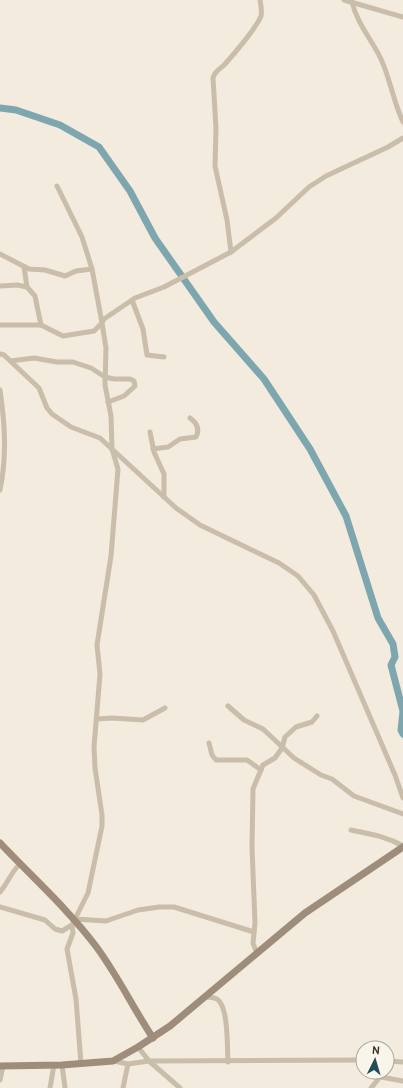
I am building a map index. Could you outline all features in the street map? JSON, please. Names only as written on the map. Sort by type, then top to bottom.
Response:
[{"type":"street","points":[[231,252],[227,220],[215,166],[216,128],[213,78],[215,72],[224,66],[259,20],[261,10],[260,0]]},
{"type":"street","points":[[344,0],[378,8],[403,17]]},
{"type":"street","points":[[352,2],[366,34],[382,61],[394,100],[403,122]]},
{"type":"street","points":[[0,325],[41,325],[63,336],[94,331],[104,319],[132,300],[164,287],[231,252],[276,218],[309,187],[326,176],[388,147],[403,138]]},
{"type":"street","points":[[0,907],[45,920],[55,929],[62,931],[73,922],[88,893],[102,826],[94,747],[100,666],[97,645],[112,556],[118,470],[112,449],[105,377],[106,348],[92,270],[82,237],[57,186]]},
{"type":"street","points":[[0,254],[24,267],[50,271],[65,276],[84,269],[92,270]]},
{"type":"street","points":[[24,267],[28,287],[35,296],[41,325]]},
{"type":"street","points":[[0,286],[17,285],[28,287]]},
{"type":"street","points":[[132,300],[143,329],[147,355],[164,357]]},
{"type":"street","points":[[0,353],[11,361],[42,392],[45,405],[52,414],[71,427],[100,438],[176,508],[200,525],[279,563],[298,576],[306,585],[333,631],[395,775],[403,798]]},
{"type":"street","points":[[11,361],[34,358],[57,362],[73,362],[91,368],[105,377],[114,379],[130,379],[135,384],[135,386],[124,396],[108,402]]},
{"type":"street","points":[[0,390],[5,428],[5,454],[0,490]]},
{"type":"street","points":[[153,449],[168,447],[180,439],[196,437],[197,425],[190,418]]},
{"type":"street","points":[[150,432],[153,449],[164,474],[164,497]]},
{"type":"street","points":[[228,706],[244,720],[263,729],[294,758],[321,775],[332,779],[354,796],[403,814]]},
{"type":"street","points":[[97,719],[112,718],[143,720],[165,708]]},
{"type":"street","points":[[257,954],[253,943],[256,923],[252,847],[253,789],[263,764],[275,758],[282,748],[283,741],[290,731],[312,722],[317,716]]},
{"type":"street","points":[[209,743],[212,755],[216,760],[247,760],[261,770]]},
{"type":"street","points":[[113,1061],[153,1038],[324,898],[403,846],[375,834],[351,830]]},
{"type":"street","points":[[0,842],[104,956],[138,1016],[153,1038]]},
{"type":"street","points":[[0,892],[7,883],[12,872],[20,864]]},
{"type":"street","points":[[73,922],[106,921],[138,910],[159,907],[174,907],[254,932]]},
{"type":"street","points":[[73,922],[73,933],[66,949],[76,999],[81,1064]]},
{"type":"street","points":[[204,997],[211,997],[220,1003],[225,1018],[228,1062]]},
{"type":"street","points":[[138,1047],[149,1061],[180,1088]]},
{"type":"street","points":[[0,1080],[1,1066],[81,1064],[113,1061],[128,1064],[149,1061],[228,1062],[355,1060]]},
{"type":"street","points":[[62,1064],[65,1088]]},
{"type":"street","points":[[123,1088],[128,1064]]},
{"type":"street","points":[[50,1088],[54,1065]]},
{"type":"street","points":[[371,1088],[378,1080]]},
{"type":"street","points":[[402,1088],[403,1082]]},
{"type":"waterway","points":[[0,108],[16,110],[60,125],[99,147],[130,191],[155,238],[214,322],[264,379],[310,449],[346,516],[378,618],[393,644],[395,657],[391,665],[403,711],[401,730],[403,734]]}]
